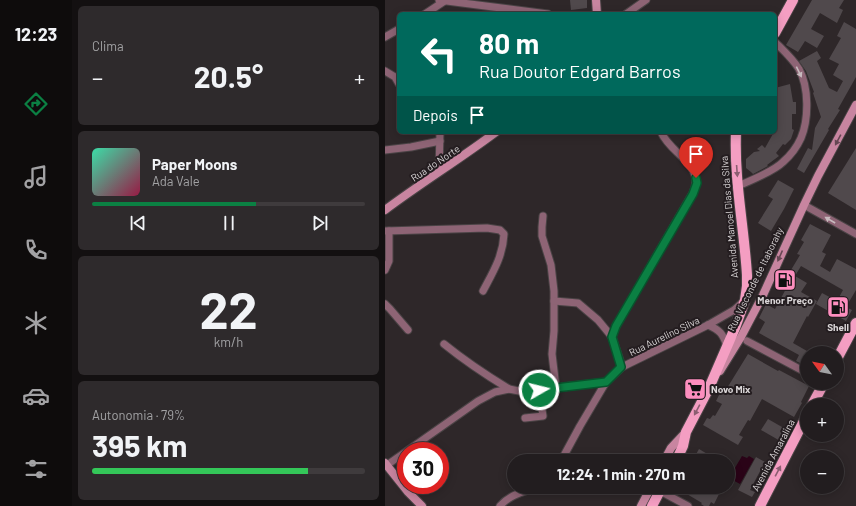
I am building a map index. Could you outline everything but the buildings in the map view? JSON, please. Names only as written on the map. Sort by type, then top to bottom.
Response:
[{"type":"main road","points":[[777,29],[793,0]]},
{"type":"main road","name":"Avenida Manoel Dias da Silva","points":[[709,388],[745,300],[747,286],[747,269],[735,148],[736,134]]},
{"type":"main road","points":[[844,346],[856,323]]},
{"type":"main road","name":"Rua Visconde de Itaborahy","points":[[679,454],[683,446],[686,432],[709,388]]},
{"type":"main road","name":"Avenida Amaralina","points":[[759,506],[800,428]]},
{"type":"main road","points":[[652,506],[656,494]]},
{"type":"street","points":[[439,0],[530,12]]},
{"type":"street","points":[[428,12],[446,0]]},
{"type":"street","points":[[595,0],[597,12]]},
{"type":"street","points":[[629,12],[646,0]]},
{"type":"street","points":[[385,37],[397,30]]},
{"type":"street","points":[[738,186],[774,169],[782,163],[797,146],[805,126],[807,105],[804,82],[799,70],[792,60],[777,44]]},
{"type":"street","points":[[385,71],[395,77],[397,80]]},
{"type":"street","name":"Rua Visconde de Itaborahy","points":[[709,388],[731,355],[763,295],[818,176],[856,105]]},
{"type":"street","points":[[439,171],[440,134]]},
{"type":"street","name":"Rua do Norte","points":[[385,210],[493,134]]},
{"type":"street","points":[[612,337],[616,326],[693,194],[697,183],[695,173],[692,168],[668,143],[662,134]]},
{"type":"street","points":[[385,150],[411,147],[440,141]]},
{"type":"street","points":[[804,205],[856,234]]},
{"type":"street","points":[[543,216],[542,236],[551,265],[554,301],[552,354],[556,388]]},
{"type":"street","points":[[385,270],[389,261],[387,231],[487,228],[500,230],[504,234],[504,244],[501,254],[483,291]]},
{"type":"street","name":"Rua Aurelino Silva","points":[[565,454],[606,382],[621,367],[708,325],[734,310],[745,300]]},
{"type":"street","points":[[554,301],[578,303],[598,320],[612,337],[621,367]]},
{"type":"street","points":[[385,304],[408,330]]},
{"type":"street","name":"Rua Aurelino Silva","points":[[708,325],[720,332],[727,346]]},
{"type":"street","points":[[747,341],[800,369]]},
{"type":"street","points":[[444,344],[479,370],[509,388],[524,391],[606,382]]},
{"type":"street","points":[[422,506],[408,492],[386,464],[478,401],[495,392],[509,388]]},
{"type":"street","points":[[525,418],[543,416],[539,390]]},
{"type":"street","points":[[668,454],[671,448],[686,432]]},
{"type":"street","points":[[500,506],[508,498],[517,494]]},
{"type":"street","points":[[641,506],[652,494]]},
{"type":"street","points":[[668,494],[687,506]]},
{"type":"shaded area","points":[[742,456],[747,458],[749,456],[754,459],[740,484],[735,481],[735,468]]},
{"type":"place","name":"Menor Preço","points":[[785,280]]},
{"type":"place","name":"Shell","points":[[838,307]]},
{"type":"place","name":"Novo Mix","points":[[695,389]]},
{"type":"route","points":[[539,390],[606,382],[621,367],[612,337],[616,326],[693,194],[697,183],[696,178]]}]
